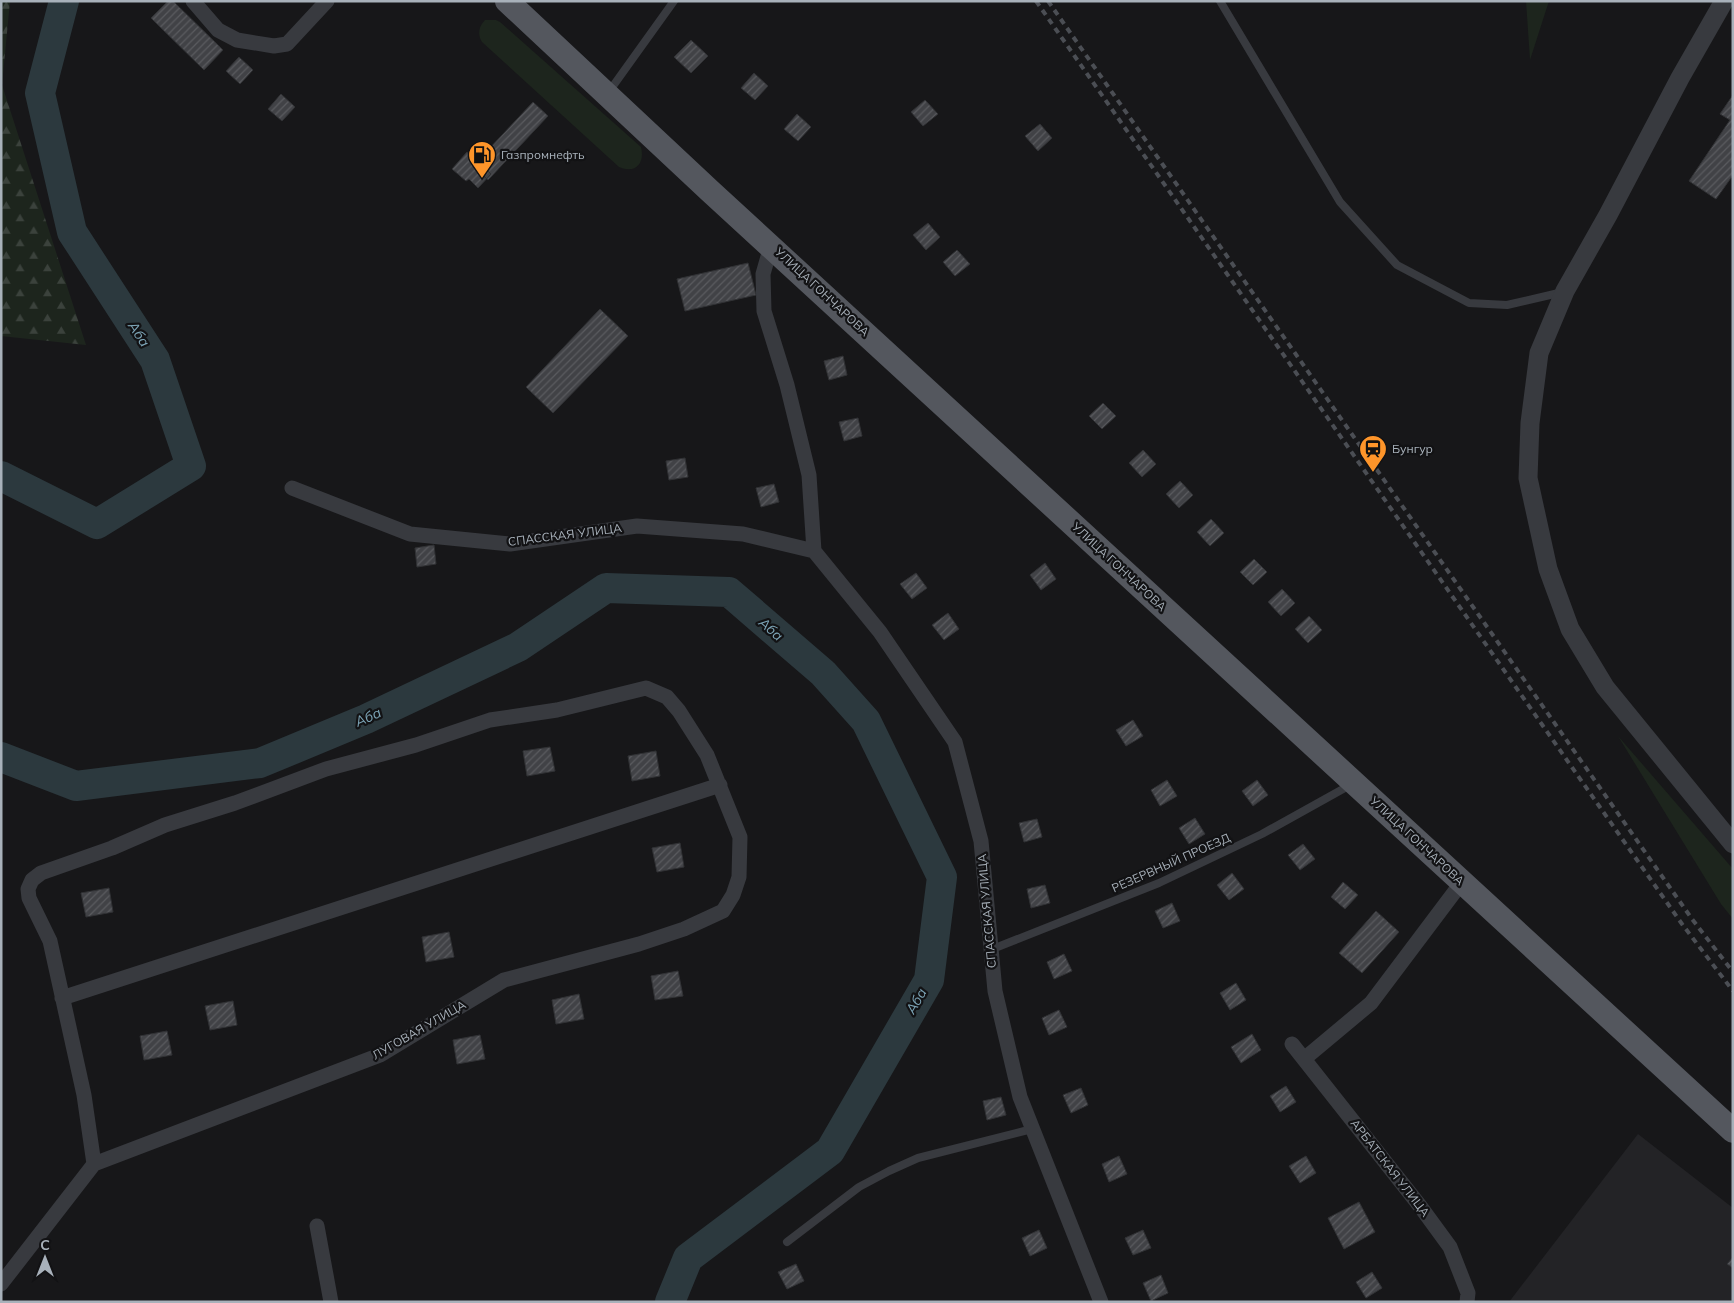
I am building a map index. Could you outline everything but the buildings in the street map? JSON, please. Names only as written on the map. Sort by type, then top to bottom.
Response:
[{"type":"main road","name":"УЛИЦА ГОНЧАРОВА","points":[[508,1],[771,246],[1733,1131]]},
{"type":"street","points":[[193,1],[218,30],[237,40],[274,46],[287,44],[327,1]]},
{"type":"street","points":[[1724,1],[1680,78],[1565,292],[1539,353],[1530,423],[1528,478],[1548,568],[1570,629],[1605,687],[1733,844]]},
{"type":"street","points":[[771,246],[762,274],[764,311],[786,385],[808,476],[814,551]]},
{"type":"street","name":"СПАССКАЯ УЛИЦА","points":[[292,488],[410,534],[510,544],[637,526],[743,534],[814,551],[880,632],[955,742],[981,841],[995,990],[1020,1097],[1101,1302]]},
{"type":"street","name":"ЛУГОВАЯ УЛИЦА","points":[[646,688],[667,697],[679,711],[707,755],[740,837],[739,877],[733,895],[723,911],[684,929],[640,944],[504,980],[380,1055],[94,1164],[84,1095],[62,998],[50,941],[29,898],[28,889],[32,880],[41,873],[112,848],[165,824],[235,803],[326,769],[416,745],[490,720],[557,710],[646,688]]},
{"type":"street","points":[[62,998],[720,785]]},
{"type":"street","points":[[1304,1059],[1371,1003],[1462,882]]},
{"type":"street","name":"АРБАТСКАЯ УЛИЦА","points":[[1292,1044],[1420,1206],[1450,1247],[1468,1294],[1467,1302]]},
{"type":"street","points":[[1,1284],[94,1164]]},
{"type":"street","points":[[317,1226],[331,1302]]},
{"type":"lane","points":[[607,94],[674,1]]},
{"type":"lane","points":[[1220,1],[1340,202],[1397,265],[1469,303],[1507,305],[1565,292]]},
{"type":"lane","name":"РЕЗЕРВНЫЙ ПРОЕЗД","points":[[990,950],[1159,883],[1262,834],[1354,783]]},
{"type":"lane","points":[[787,1242],[859,1187],[889,1171],[918,1158],[1032,1129]]},
{"type":"shaded area","points":[[1638,1134],[1733,1208],[1733,1302],[1509,1302]]},
{"type":"green space","points":[[1,1],[10,1],[2,85],[86,345],[1,336]]},
{"type":"green space","points":[[1526,1],[1549,1],[1530,60]]},
{"type":"green space","points":[[485,20],[500,22],[641,147],[642,158],[638,166],[630,169],[619,167],[482,42],[479,30]]},
{"type":"green space","points":[[1618,736],[1733,869],[1733,919],[1721,904]]},
{"type":"waterway","name":"Аба","points":[[1,476],[97,524],[191,466],[155,360],[72,232],[40,93],[64,1]]},
{"type":"waterway","name":"Аба","points":[[1,757],[76,786],[260,763],[366,719],[518,647],[606,588],[729,592],[823,673],[866,721],[942,877],[929,980],[830,1151],[688,1258],[670,1302]]},
{"type":"railway","points":[[1036,1],[1682,924],[1733,991]]},
{"type":"railway","points":[[1048,1],[1692,919],[1733,972]]},
{"type":"place","name":"Газпромнефть","points":[[482,179]]},
{"type":"place","name":"Бунгур","points":[[1373,473]]}]
